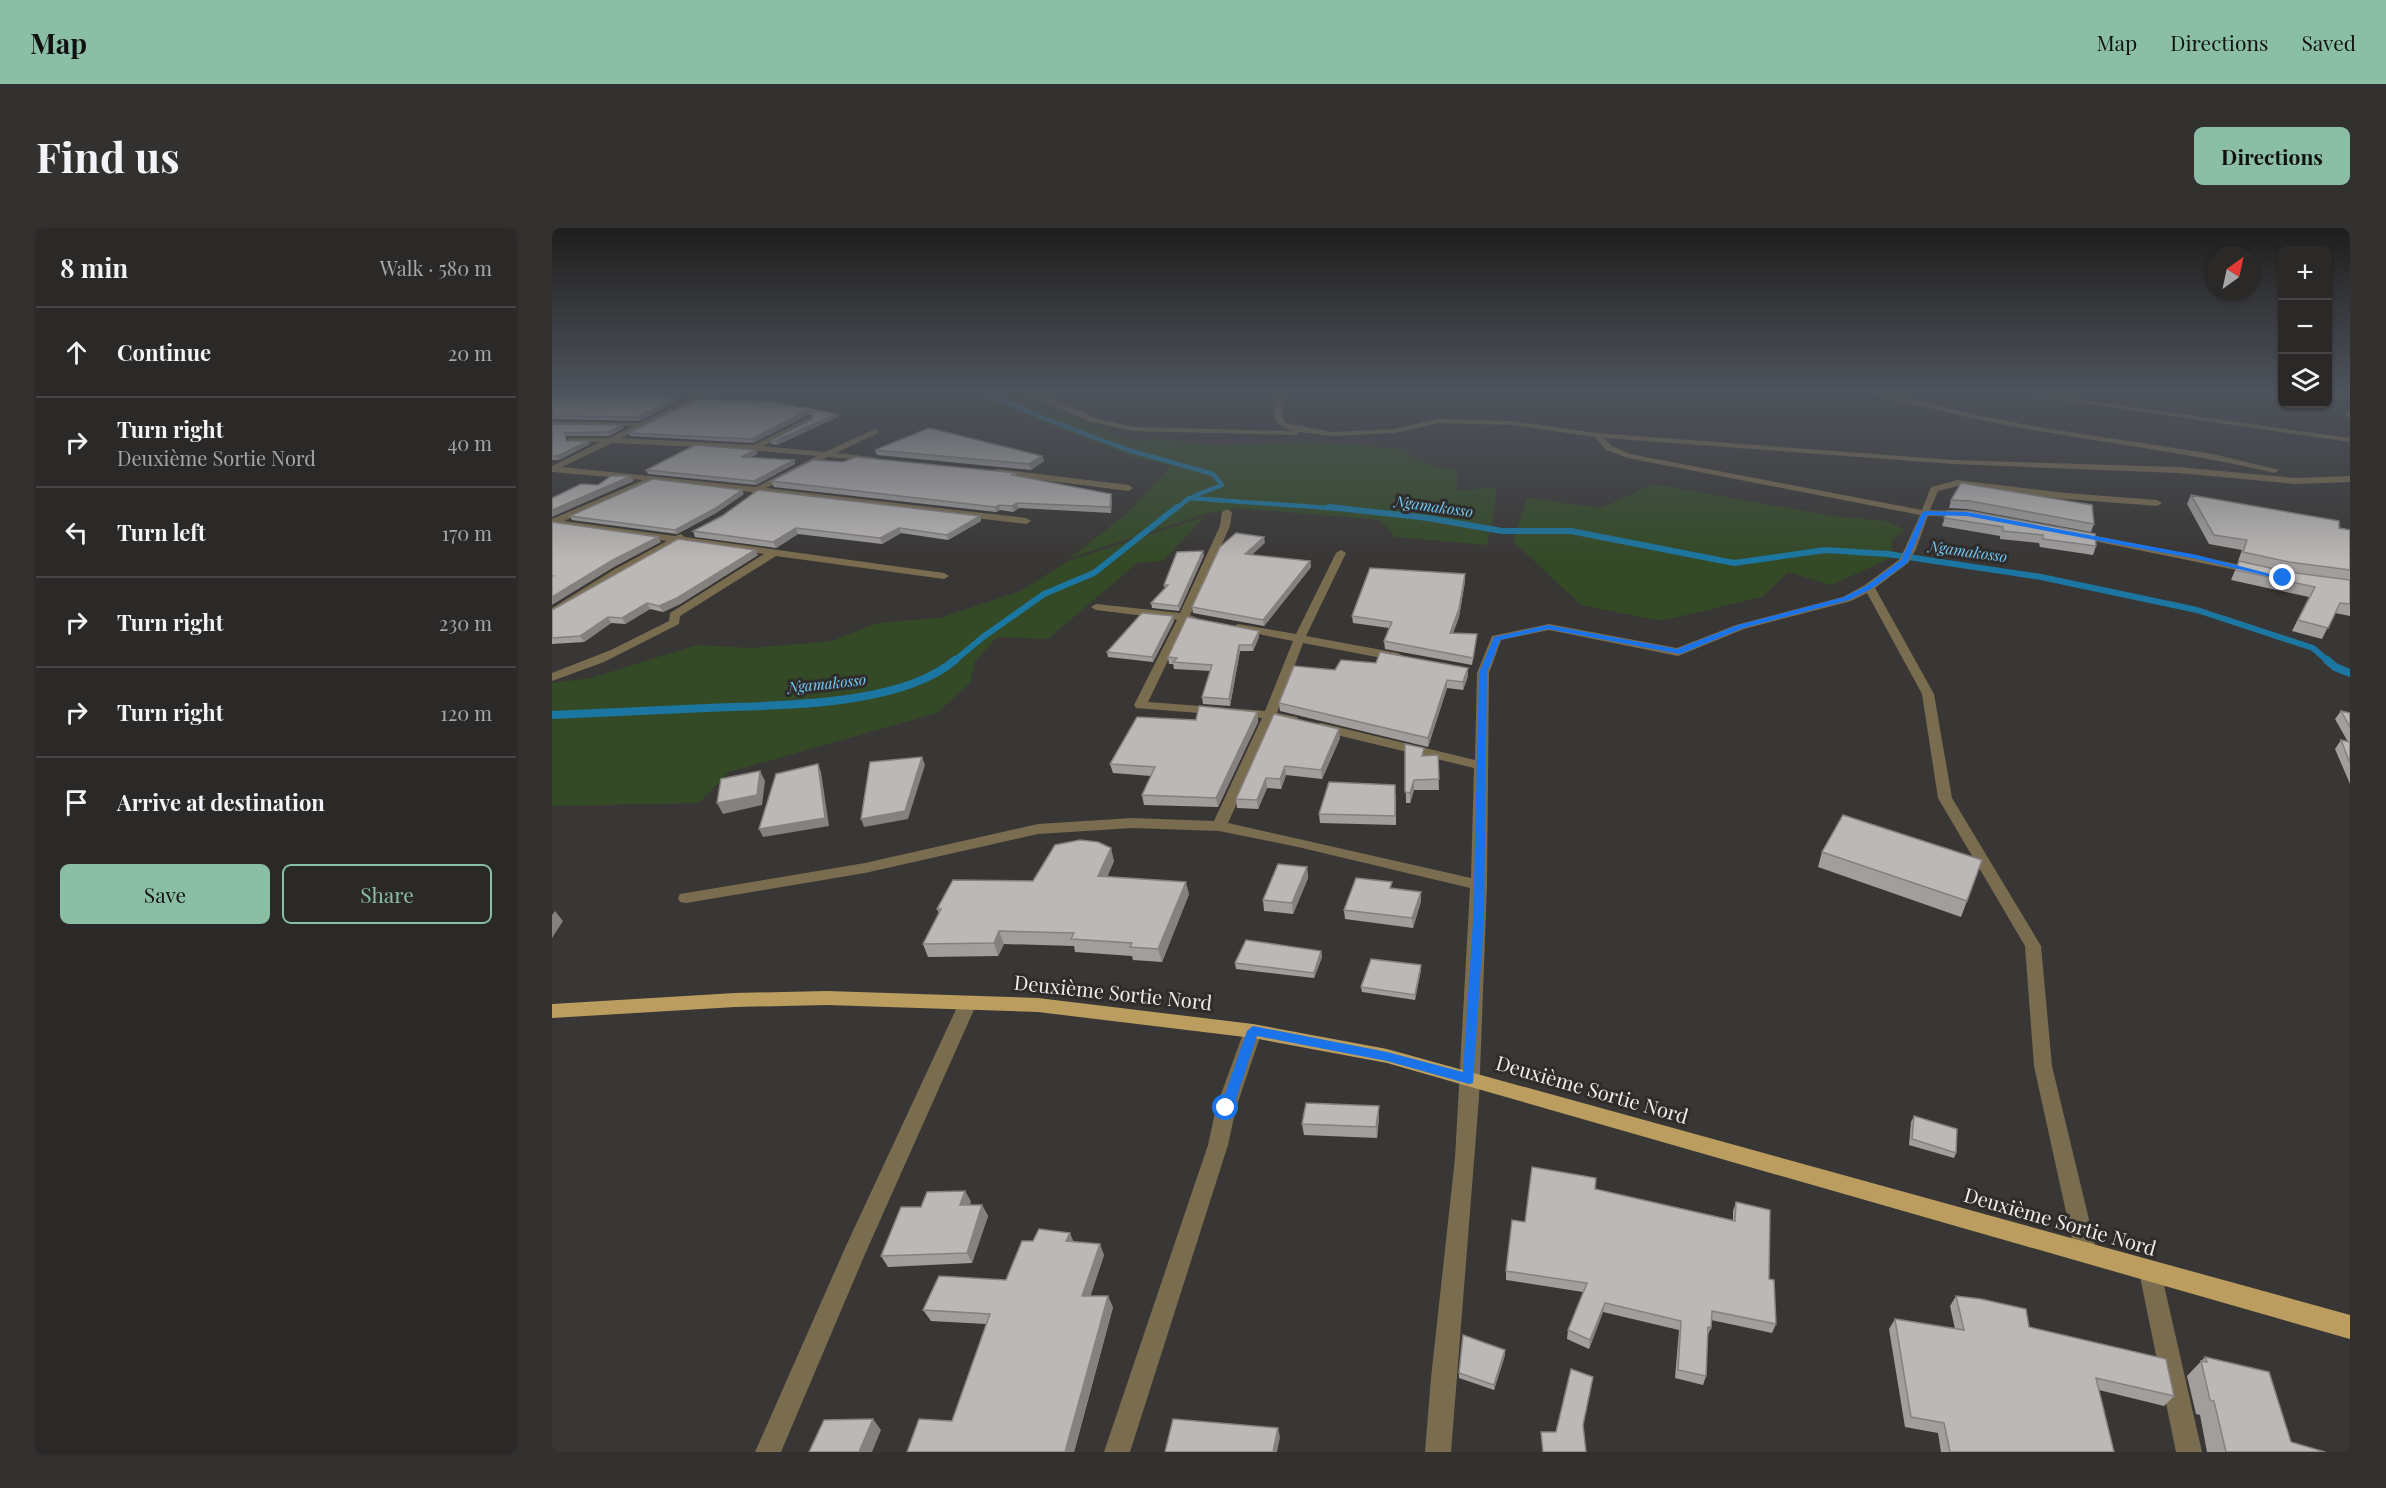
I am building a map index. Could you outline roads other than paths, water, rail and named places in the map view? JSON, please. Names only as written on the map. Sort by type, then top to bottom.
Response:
[{"type":"main road","name":"Deuxième Sortie Nord","points":[[552,1011],[781,999],[968,1003],[1038,1005],[1253,1031],[1387,1056],[2350,1327]]},
{"type":"street","points":[[552,469],[594,447]]},
{"type":"street","points":[[740,447],[883,460]]},
{"type":"street","points":[[744,501],[769,482],[842,447]]},
{"type":"street","points":[[1608,447],[1628,456],[1925,513],[1979,516]]},
{"type":"street","points":[[1757,447],[1954,462],[2167,470],[2295,481],[2350,479]]},
{"type":"street","points":[[2157,447],[2213,456],[2320,480]]},
{"type":"street","points":[[552,469],[759,489],[1026,521]]},
{"type":"street","points":[[986,471],[1129,488]]},
{"type":"street","points":[[553,522],[655,478]]},
{"type":"street","points":[[1438,1452],[1441,1383],[1465,1158],[1479,885],[1481,766],[1477,672],[1496,638],[1548,627],[1678,652],[1740,627],[1847,599],[1869,588],[1904,561],[1911,549],[1934,489],[1958,483],[2066,496],[2157,503]]},
{"type":"street","points":[[1227,512],[1225,526],[1184,617],[1140,705],[1270,715],[1481,766]]},
{"type":"street","points":[[553,522],[945,576]]},
{"type":"street","points":[[552,613],[619,571],[694,531]]},
{"type":"street","points":[[2071,533],[2261,572]]},
{"type":"street","points":[[552,677],[608,657],[675,622],[674,615],[775,552]]},
{"type":"street","points":[[1220,826],[1270,715],[1299,639],[1341,553]]},
{"type":"street","points":[[1869,588],[1929,694],[1945,798],[2033,946],[2043,1066],[2086,1253]]},
{"type":"street","points":[[1096,607],[1207,621]]},
{"type":"street","points":[[1230,626],[1414,660]]},
{"type":"street","points":[[686,898],[865,868],[1038,829],[1132,824],[1220,826],[1479,885]]},
{"type":"street","points":[[768,1452],[854,1253],[968,1003]]},
{"type":"street","points":[[1118,1452],[1218,1145],[1226,1108],[1253,1031]]},
{"type":"street","points":[[2150,1272],[2189,1452]]},
{"type":"waterway","points":[[1120,447],[1213,474],[1222,485],[1194,496]]},
{"type":"waterway","name":"Ngamakosso","points":[[1176,509],[1189,498],[1343,509]]},
{"type":"waterway","name":"Ngamakosso","points":[[953,662],[983,637],[1044,594],[1094,573],[1177,507]]},
{"type":"waterway","name":"Ngamakosso","points":[[1329,507],[1428,518],[1502,531],[1571,531],[1734,563],[1825,550],[1888,554],[2041,577],[2197,610],[2313,648],[2329,662]]},
{"type":"waterway","name":"Ngamakosso","points":[[552,715],[768,706],[837,700],[903,687],[931,675],[955,660]]},
{"type":"waterway","name":"Ngamakosso","points":[[2327,660],[2335,667],[2350,673]]}]
